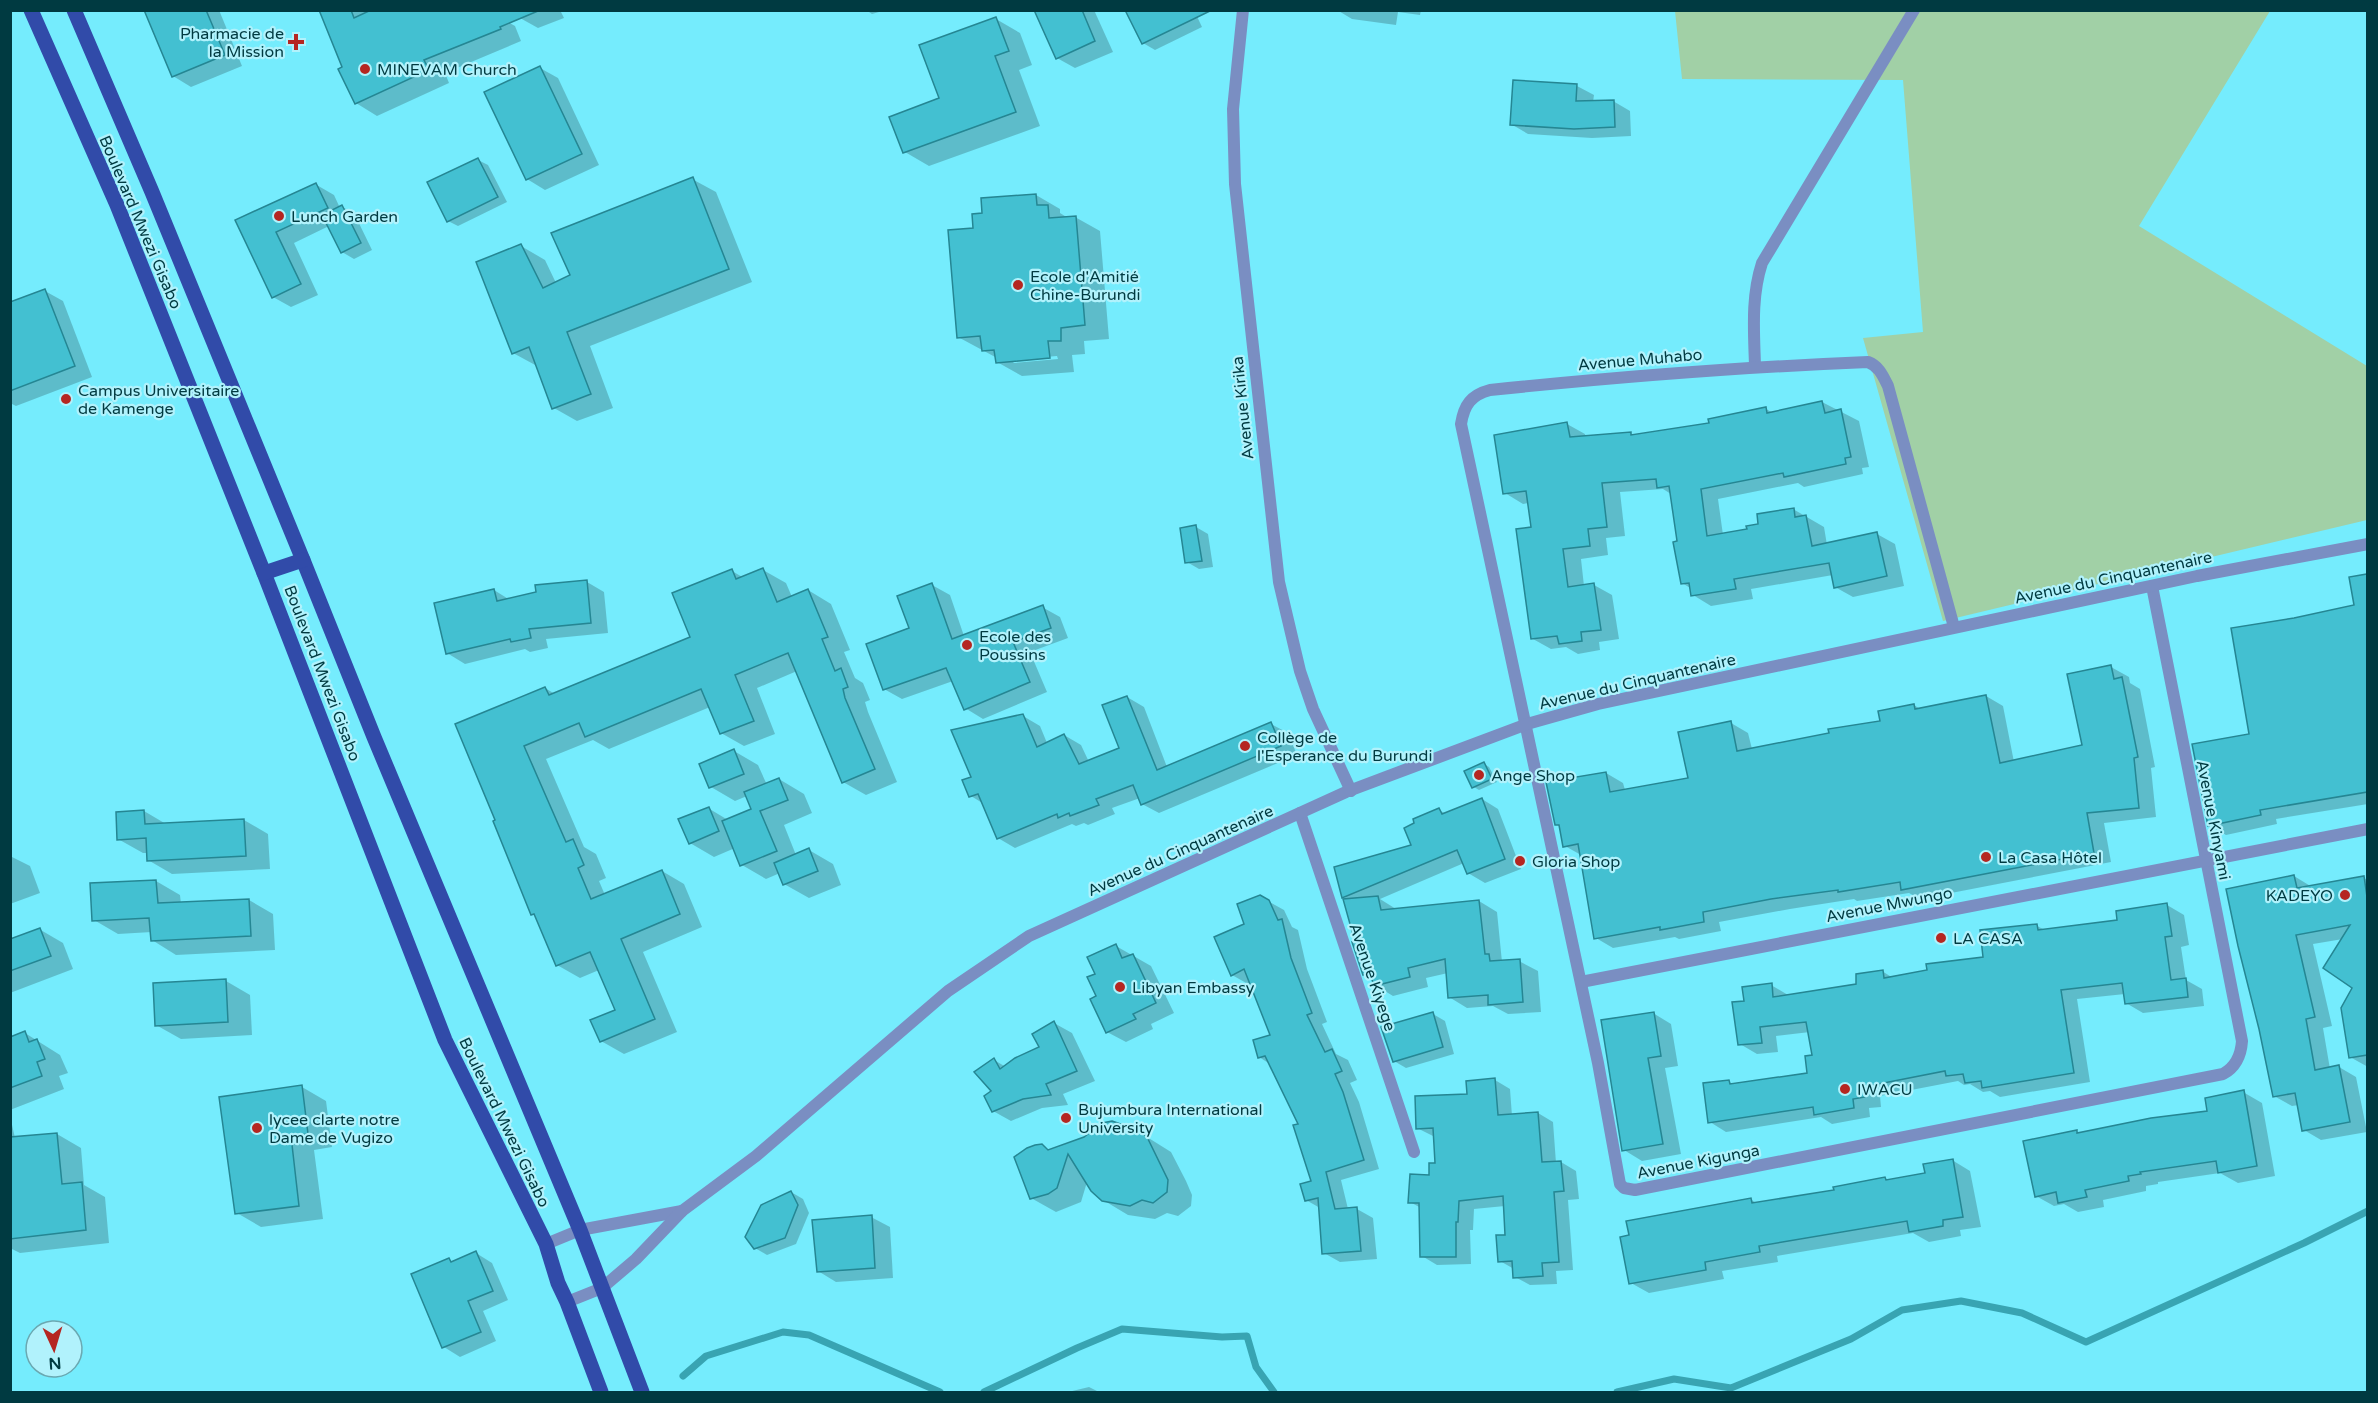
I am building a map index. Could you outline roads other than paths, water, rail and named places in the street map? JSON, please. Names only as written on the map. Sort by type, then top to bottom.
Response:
[{"type":"main road","name":"Boulevard Mwezi Gisabo","points":[[31,10],[117,205],[264,573],[445,1040],[546,1244],[558,1283],[601,1392]]},
{"type":"main road","name":"Boulevard Mwezi Gisabo","points":[[74,10],[147,181],[383,759],[580,1230],[642,1392]]},
{"type":"main road","points":[[264,573],[303,560]]},
{"type":"street","name":"Avenue Kirika","points":[[1243,10],[1233,109],[1234,184],[1279,582],[1300,671],[1313,709],[1351,791]]},
{"type":"street","points":[[1755,366],[1753,314],[1755,292],[1762,263],[1914,10]]},
{"type":"street","name":"Avenue Muhabo","points":[[1527,724],[1461,424],[1466,404],[1472,397],[1490,390],[1755,366],[1868,362],[1878,368],[1892,399],[1954,627]]},
{"type":"street","name":"Avenue du Cinquantenaire","points":[[682,1210],[756,1156],[948,991],[1029,936],[1351,791],[1527,724],[1598,704],[1954,627],[2367,544]]},
{"type":"street","name":"Avenue Kinyami","points":[[2152,586],[2204,859],[2242,1041],[2238,1060]]},
{"type":"street","name":"Avenue Kigunga","points":[[1527,724],[1581,982],[1620,1184],[1624,1188],[1631,1190],[2223,1074],[2233,1068],[2238,1060]]},
{"type":"street","name":"Avenue Kiyege","points":[[1300,813],[1414,1152]]},
{"type":"street","name":"Avenue Mwungo","points":[[1581,982],[2367,829]]},
{"type":"street","points":[[546,1244],[580,1230],[682,1210]]},
{"type":"street","points":[[567,1302],[602,1288],[636,1258],[682,1210]]},
{"type":"waterway","points":[[1617,1392],[1674,1379],[1731,1388],[1851,1339],[1902,1310],[1961,1301],[2022,1313],[2086,1342],[2304,1243],[2368,1211]]},
{"type":"waterway","points":[[984,1392],[1122,1329],[1222,1337],[1247,1336],[1256,1367],[1274,1392]]},
{"type":"waterway","points":[[683,1376],[706,1356],[783,1332],[809,1335],[940,1392]]},
{"type":"place","name":"Pharmacie de la Mission","points":[[296,42]]},
{"type":"place","name":"MINEVAM Church","points":[[365,69]]},
{"type":"place","name":"Lunch Garden","points":[[279,216]]},
{"type":"place","name":"Ecole d'Amitié Chine-Burundi","points":[[1018,285]]},
{"type":"place","name":"Campus Universitaire de Kamenge","points":[[66,399]]},
{"type":"place","name":"Ecole des Poussins","points":[[967,645]]},
{"type":"place","name":"Collège de l'Esperance du Burundi","points":[[1245,746]]},
{"type":"place","name":"Ange Shop","points":[[1479,775]]},
{"type":"place","name":"La Casa Hôtel","points":[[1986,857]]},
{"type":"place","name":"Gloria Shop","points":[[1520,861]]},
{"type":"place","name":"KADEYO","points":[[2345,895]]},
{"type":"place","name":"LA CASA","points":[[1941,938]]},
{"type":"place","name":"Libyan Embassy","points":[[1120,987]]},
{"type":"place","name":"IWACU","points":[[1845,1089]]},
{"type":"place","name":"Bujumbura International University","points":[[1066,1118]]},
{"type":"place","name":"lycee clarte notre Dame de Vugizo","points":[[257,1128]]}]
